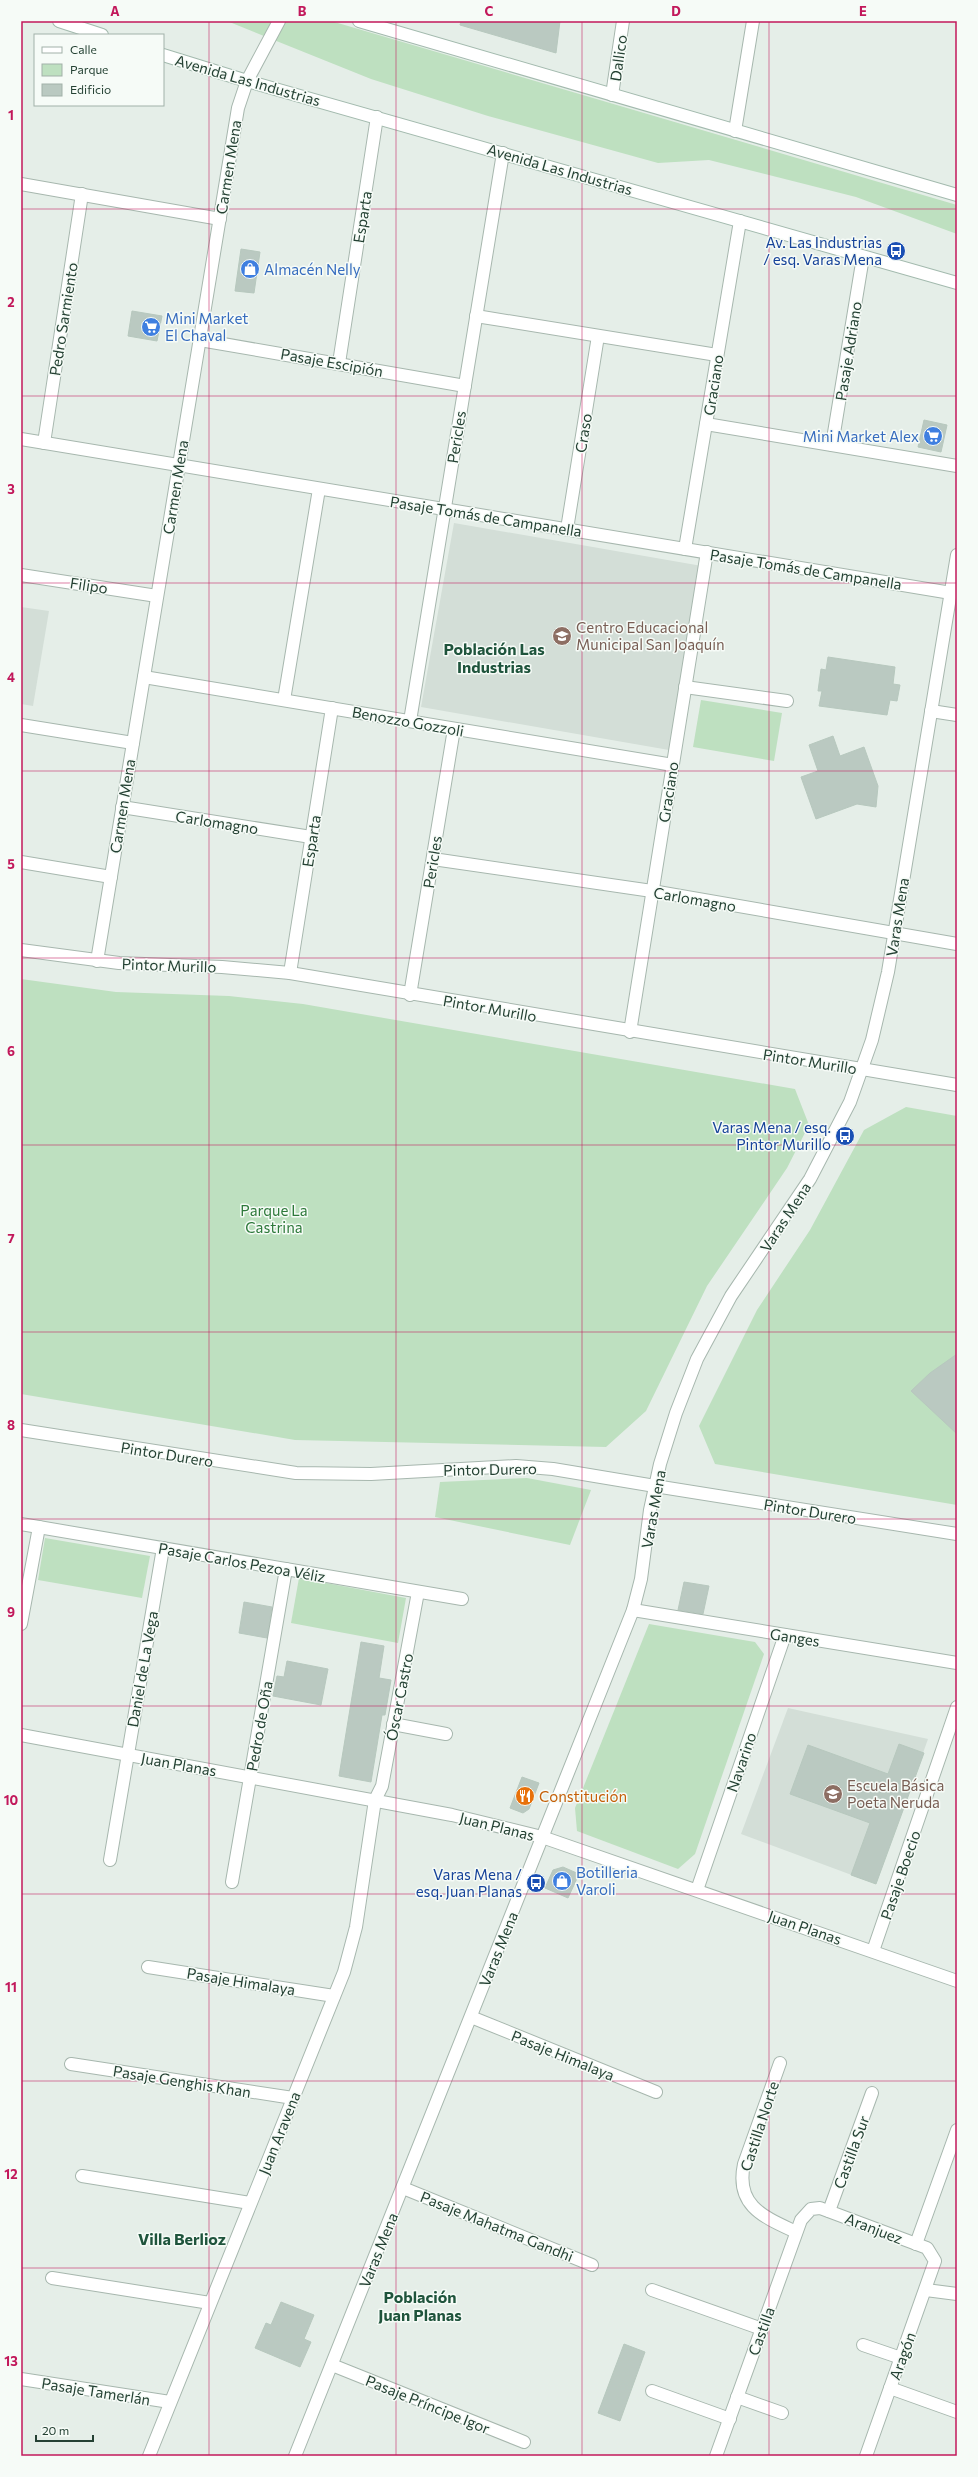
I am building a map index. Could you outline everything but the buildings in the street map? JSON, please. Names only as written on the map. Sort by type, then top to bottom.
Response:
[{"type":"street","points":[[59,21],[99,34]]},
{"type":"street","name":"Carmen Mena","points":[[97,961],[238,108],[247,81],[279,21]]},
{"type":"street","points":[[359,21],[957,196]]},
{"type":"street","name":"Dallico","points":[[612,95],[623,21]]},
{"type":"street","points":[[735,132],[753,21]]},
{"type":"street","name":"Avenida Las Industrias","points":[[164,55],[247,81],[957,283]]},
{"type":"street","name":"Esparta","points":[[339,363],[377,117]]},
{"type":"street","name":"Pericles","points":[[410,721],[503,153]]},
{"type":"street","points":[[21,184],[220,219]]},
{"type":"street","name":"Pedro Sarmiento","points":[[44,443],[82,194]]},
{"type":"street","name":"Graciano","points":[[685,549],[740,221]]},
{"type":"street","name":"Pasaje Adriano","points":[[832,445],[863,257]]},
{"type":"street","points":[[476,316],[717,355]]},
{"type":"street","name":"Craso","points":[[567,529],[598,336]]},
{"type":"street","name":"Pasaje Escipión","points":[[200,340],[465,386]]},
{"type":"street","points":[[706,424],[957,466]]},
{"type":"street","name":"Pasaje Tomás de Campanella","points":[[21,439],[951,593]]},
{"type":"street","points":[[284,700],[319,488]]},
{"type":"street","name":"Graciano","points":[[630,1032],[707,552]]},
{"type":"street","name":"Varas Mena","points":[[295,2456],[633,1610],[641,1579],[655,1486],[676,1413],[706,1341],[731,1296],[810,1179],[850,1102],[862,1069],[881,1003],[894,933],[957,555]]},
{"type":"street","name":"Filipo","points":[[21,575],[157,596]]},
{"type":"street","name":"Benozzo Gozzoli","points":[[144,677],[672,765]]},
{"type":"street","points":[[685,687],[787,701]]},
{"type":"street","name":"Esparta","points":[[290,973],[332,708]]},
{"type":"street","points":[[931,711],[957,715]]},
{"type":"street","points":[[21,725],[133,743]]},
{"type":"street","name":"Pericles","points":[[410,995],[454,729]]},
{"type":"street","name":"Carlomagno","points":[[122,807],[312,837]]},
{"type":"street","name":"Carlomagno","points":[[433,859],[652,891],[957,944]]},
{"type":"street","points":[[21,862],[110,877]]},
{"type":"street","name":"Pintor Murillo","points":[[21,950],[97,961],[229,967],[290,973],[630,1032],[957,1085]]},
{"type":"street","name":"Pintor Durero","points":[[21,1430],[296,1472],[371,1474],[516,1466],[553,1470],[957,1534]]},
{"type":"street","name":"Pasaje Carlos Pezoa Véliz","points":[[21,1524],[462,1599]]},
{"type":"street","points":[[21,1624],[38,1527]]},
{"type":"street","name":"Daniel de La Vega","points":[[110,1860],[162,1548]]},
{"type":"street","name":"Pedro de Oña","points":[[232,1882],[286,1569]]},
{"type":"street","name":"Óscar Castro","points":[[375,1800],[382,1786],[418,1592]]},
{"type":"street","name":"Ganges","points":[[633,1610],[957,1663]]},
{"type":"street","name":"Navarino","points":[[697,1890],[785,1635]]},
{"type":"street","name":"Pasaje Boecio","points":[[873,1951],[957,1707]]},
{"type":"street","points":[[394,1724],[446,1734]]},
{"type":"street","name":"Juan Planas","points":[[21,1735],[452,1815],[542,1837],[957,1980]]},
{"type":"street","name":"Juan Aravena","points":[[149,2456],[334,1996],[353,1941],[375,1800]]},
{"type":"street","name":"Pasaje Himalaya","points":[[148,1966],[334,1996]]},
{"type":"street","name":"Pasaje Himalaya","points":[[471,2017],[656,2092]]},
{"type":"street","name":"Castilla Norte","points":[[780,2063],[744,2164],[742,2180],[745,2196],[757,2211],[796,2232]]},
{"type":"street","name":"Pasaje Genghis Khan","points":[[71,2064],[293,2098]]},
{"type":"street","name":"Castilla Sur","points":[[829,2211],[872,2093]]},
{"type":"street","points":[[916,2244],[957,2130]]},
{"type":"street","points":[[82,2176],[250,2203]]},
{"type":"street","name":"Pasaje Mahatma Gandhi","points":[[403,2188],[592,2264]]},
{"type":"street","name":"Aranjuez","points":[[811,2209],[820,2208],[829,2211],[927,2248],[934,2256]]},
{"type":"street","name":"Castilla","points":[[716,2456],[796,2232],[803,2215],[811,2209]]},
{"type":"street","name":"Aragón","points":[[866,2456],[935,2267],[934,2256]]},
{"type":"street","points":[[52,2278],[210,2303]]},
{"type":"street","points":[[652,2290],[762,2329]]},
{"type":"street","points":[[926,2290],[957,2294]]},
{"type":"street","points":[[863,2345],[901,2358]]},
{"type":"street","name":"Pasaje Príncipe Igor","points":[[332,2365],[524,2442]]},
{"type":"street","name":"Pasaje Tamerlán","points":[[21,2379],[170,2402]]},
{"type":"street","points":[[890,2388],[957,2412]]},
{"type":"street","points":[[652,2391],[730,2419]]},
{"type":"street","points":[[737,2397],[782,2412]]},
{"type":"shaded area","name":"Centro Educacional Municipal San Joaquín","points":[[454,523],[702,566],[669,750],[421,707]]},
{"type":"shaded area","points":[[21,607],[49,611],[33,706],[21,704]]},
{"type":"shaded area","name":"Escuela Básica Poeta Neruda","points":[[788,1708],[928,1739],[876,1884],[741,1834]]},
{"type":"green space","points":[[227,21],[331,21],[957,205],[957,234],[856,197],[709,160],[658,163],[488,116],[371,79]]},
{"type":"green space","points":[[701,700],[782,713],[774,761],[693,747]]},
{"type":"green space","name":"Parque La Castrina","points":[[21,979],[116,992],[229,996],[303,1004],[795,1089],[809,1125],[787,1168],[707,1286],[646,1411],[606,1447],[295,1440],[21,1394]]},
{"type":"green space","points":[[906,1107],[957,1116],[957,1505],[715,1464],[699,1426],[757,1310],[810,1230],[864,1130]]},
{"type":"green space","points":[[527,1478],[591,1490],[570,1545],[435,1517],[440,1482]]},
{"type":"green space","points":[[45,1538],[150,1556],[142,1598],[38,1580]]},
{"type":"green space","points":[[299,1578],[406,1598],[398,1643],[291,1623]]},
{"type":"green space","points":[[649,1624],[755,1642],[764,1654],[695,1854],[678,1869],[577,1831],[575,1808]]},
{"type":"place","name":"Av. Las Industrias / esq. Varas Mena","points":[[896,251]]},
{"type":"place","name":"Almacén Nelly","points":[[250,269]]},
{"type":"place","name":"Mini Market El Chaval","points":[[151,327]]},
{"type":"place","name":"Mini Market Alex","points":[[933,436]]},
{"type":"place","name":"Centro Educacional Municipal San Joaquín","points":[[562,636]]},
{"type":"place","name":"Varas Mena / esq. Pintor Murillo","points":[[845,1136]]},
{"type":"place","name":"Escuela Básica Poeta Neruda","points":[[833,1794]]},
{"type":"place","name":"Constitución","points":[[525,1796]]},
{"type":"place","name":"Botilleria Varoli","points":[[562,1881]]},
{"type":"place","name":"Varas Mena / esq. Juan Planas","points":[[536,1883]]},
{"type":"district","name":"Población Las Industrias","points":[[494,657]]},
{"type":"district","name":"Villa Berlioz","points":[[182,2238]]},
{"type":"district","name":"Población Juan Planas","points":[[420,2305]]}]
